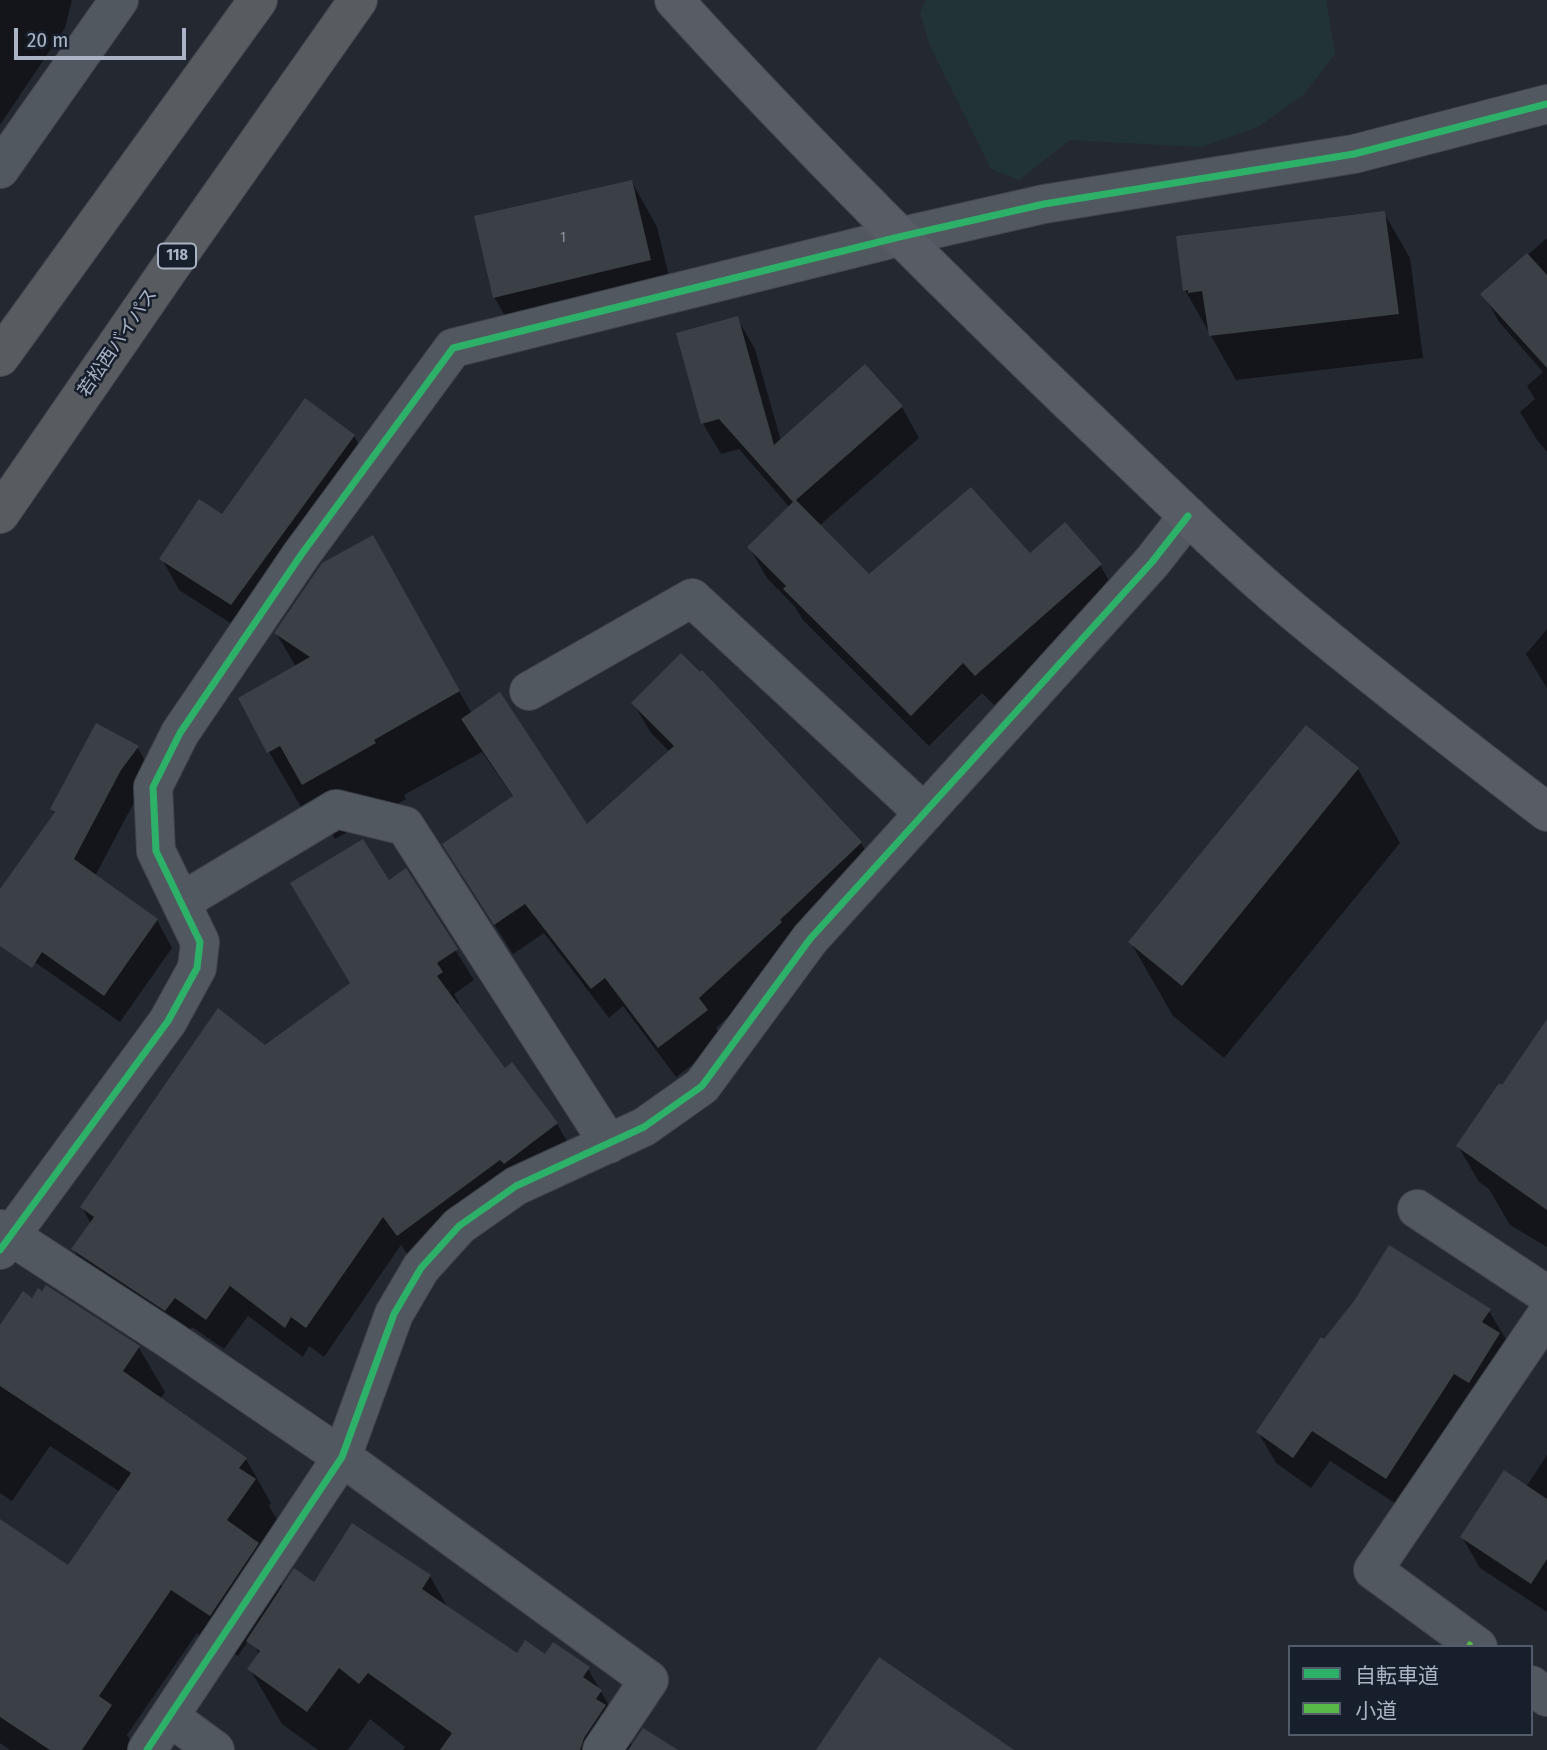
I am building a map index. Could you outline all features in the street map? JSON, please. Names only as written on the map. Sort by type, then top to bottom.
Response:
[{"type":"highway","points":[[0,357],[258,0]]},
{"type":"highway","name":"若松西バイパス","points":[[0,514],[358,0]]},
{"type":"street","points":[[0,169],[119,0]]},
{"type":"street","points":[[674,0],[899,237],[1188,516],[1290,609],[1393,693],[1547,811]]},
{"type":"street","points":[[601,1750],[649,1680],[342,1457],[169,1339],[3,1238],[168,1021],[197,968],[200,942],[156,851],[153,787],[180,733],[301,555],[453,348],[899,237],[1044,204],[1354,154],[1547,104]]},
{"type":"street","points":[[148,1750],[342,1457],[394,1314],[421,1268],[459,1226],[516,1186],[644,1127],[702,1086],[810,939],[1152,562],[1188,516]]},
{"type":"street","points":[[530,691],[692,598],[924,813]]},
{"type":"street","points":[[181,902],[336,809],[405,826],[610,1144]]},
{"type":"street","points":[[1417,1209],[1547,1295]]},
{"type":"street","points":[[1472,1645],[1373,1570],[1547,1314]]},
{"type":"street","points":[[170,1717],[215,1750]]},
{"type":"shaded area","points":[[926,0],[1326,0],[1335,54],[1303,95],[1258,127],[1201,147],[1070,140],[1019,180],[991,169],[930,46],[920,13]]},
{"type":"building","points":[[632,180],[651,260],[493,298],[474,216]]},
{"type":"building","points":[[1385,211],[1399,314],[1209,336],[1202,291],[1183,291],[1176,236]]},
{"type":"building","points":[[1527,253],[1547,275],[1547,368],[1480,294]]},
{"type":"building","points":[[738,316],[774,445],[865,364],[903,406],[796,500],[869,574],[971,487],[1030,553],[1065,522],[1102,564],[975,676],[963,663],[911,716],[783,589],[786,586],[747,547],[793,502],[719,419],[701,424],[676,333]]},
{"type":"building","points":[[305,398],[355,435],[231,605],[159,559],[199,499],[222,514]]},
{"type":"building","points":[[373,535],[460,691],[302,785],[280,746],[267,753],[238,698],[310,657],[274,633],[322,563]]},
{"type":"building","points":[[681,653],[700,672],[702,670],[862,842],[780,920],[782,922],[699,998],[708,1010],[658,1048],[605,978],[591,989],[525,904],[494,925],[442,844],[513,796],[461,719],[500,692],[587,824],[674,746],[631,703]]},
{"type":"building","points":[[96,723],[139,746],[121,770],[74,859],[158,919],[104,996],[42,952],[32,968],[0,946],[0,889],[55,812],[50,809]]},
{"type":"building","points":[[1306,725],[1359,768],[1182,986],[1128,942]]},
{"type":"building","points":[[363,839],[389,880],[406,868],[458,949],[437,963],[443,972],[437,976],[505,1068],[512,1062],[558,1123],[504,1164],[500,1160],[397,1236],[383,1217],[306,1328],[291,1317],[285,1328],[230,1286],[206,1320],[175,1298],[165,1311],[71,1249],[94,1217],[80,1207],[218,1008],[265,1045],[350,983],[290,883]]},
{"type":"building","points":[[1547,1019],[1547,1210],[1456,1146]]},
{"type":"building","points":[[1389,1245],[1491,1309],[1482,1322],[1500,1333],[1469,1383],[1454,1374],[1386,1479],[1312,1431],[1293,1458],[1256,1432],[1321,1337],[1324,1339],[1354,1301]]},
{"type":"building","points":[[46,1285],[140,1346],[123,1371],[247,1458],[239,1468],[256,1479],[227,1520],[259,1543],[210,1616],[171,1590],[99,1696],[112,1705],[82,1750],[50,1750],[0,1717],[0,1519],[68,1565],[131,1473],[0,1386],[0,1325],[23,1291],[32,1298],[38,1288],[42,1291]]},
{"type":"building","points":[[1504,1470],[1547,1499],[1547,1559],[1531,1584],[1460,1537]]},
{"type":"building","points":[[352,1523],[431,1575],[422,1589],[517,1653],[525,1640],[545,1654],[553,1642],[590,1667],[583,1677],[602,1690],[596,1699],[606,1705],[584,1738],[580,1750],[440,1750],[452,1733],[368,1673],[359,1684],[339,1668],[307,1712],[247,1669],[260,1651],[246,1641],[294,1568],[314,1582]]},
{"type":"building","points":[[879,1657],[1014,1750],[816,1750]]},
{"type":"building","points":[[643,1728],[678,1750],[628,1750]]},
{"type":"cycle path","points":[[0,1250],[168,1021],[197,968],[200,942],[156,851],[153,787],[180,733],[301,555],[453,348],[899,237],[1044,204],[1354,154],[1547,104]]},
{"type":"cycle path","points":[[147,1750],[342,1457],[394,1314],[421,1268],[459,1226],[516,1186],[644,1127],[702,1086],[810,939],[1152,562],[1188,516]]}]
